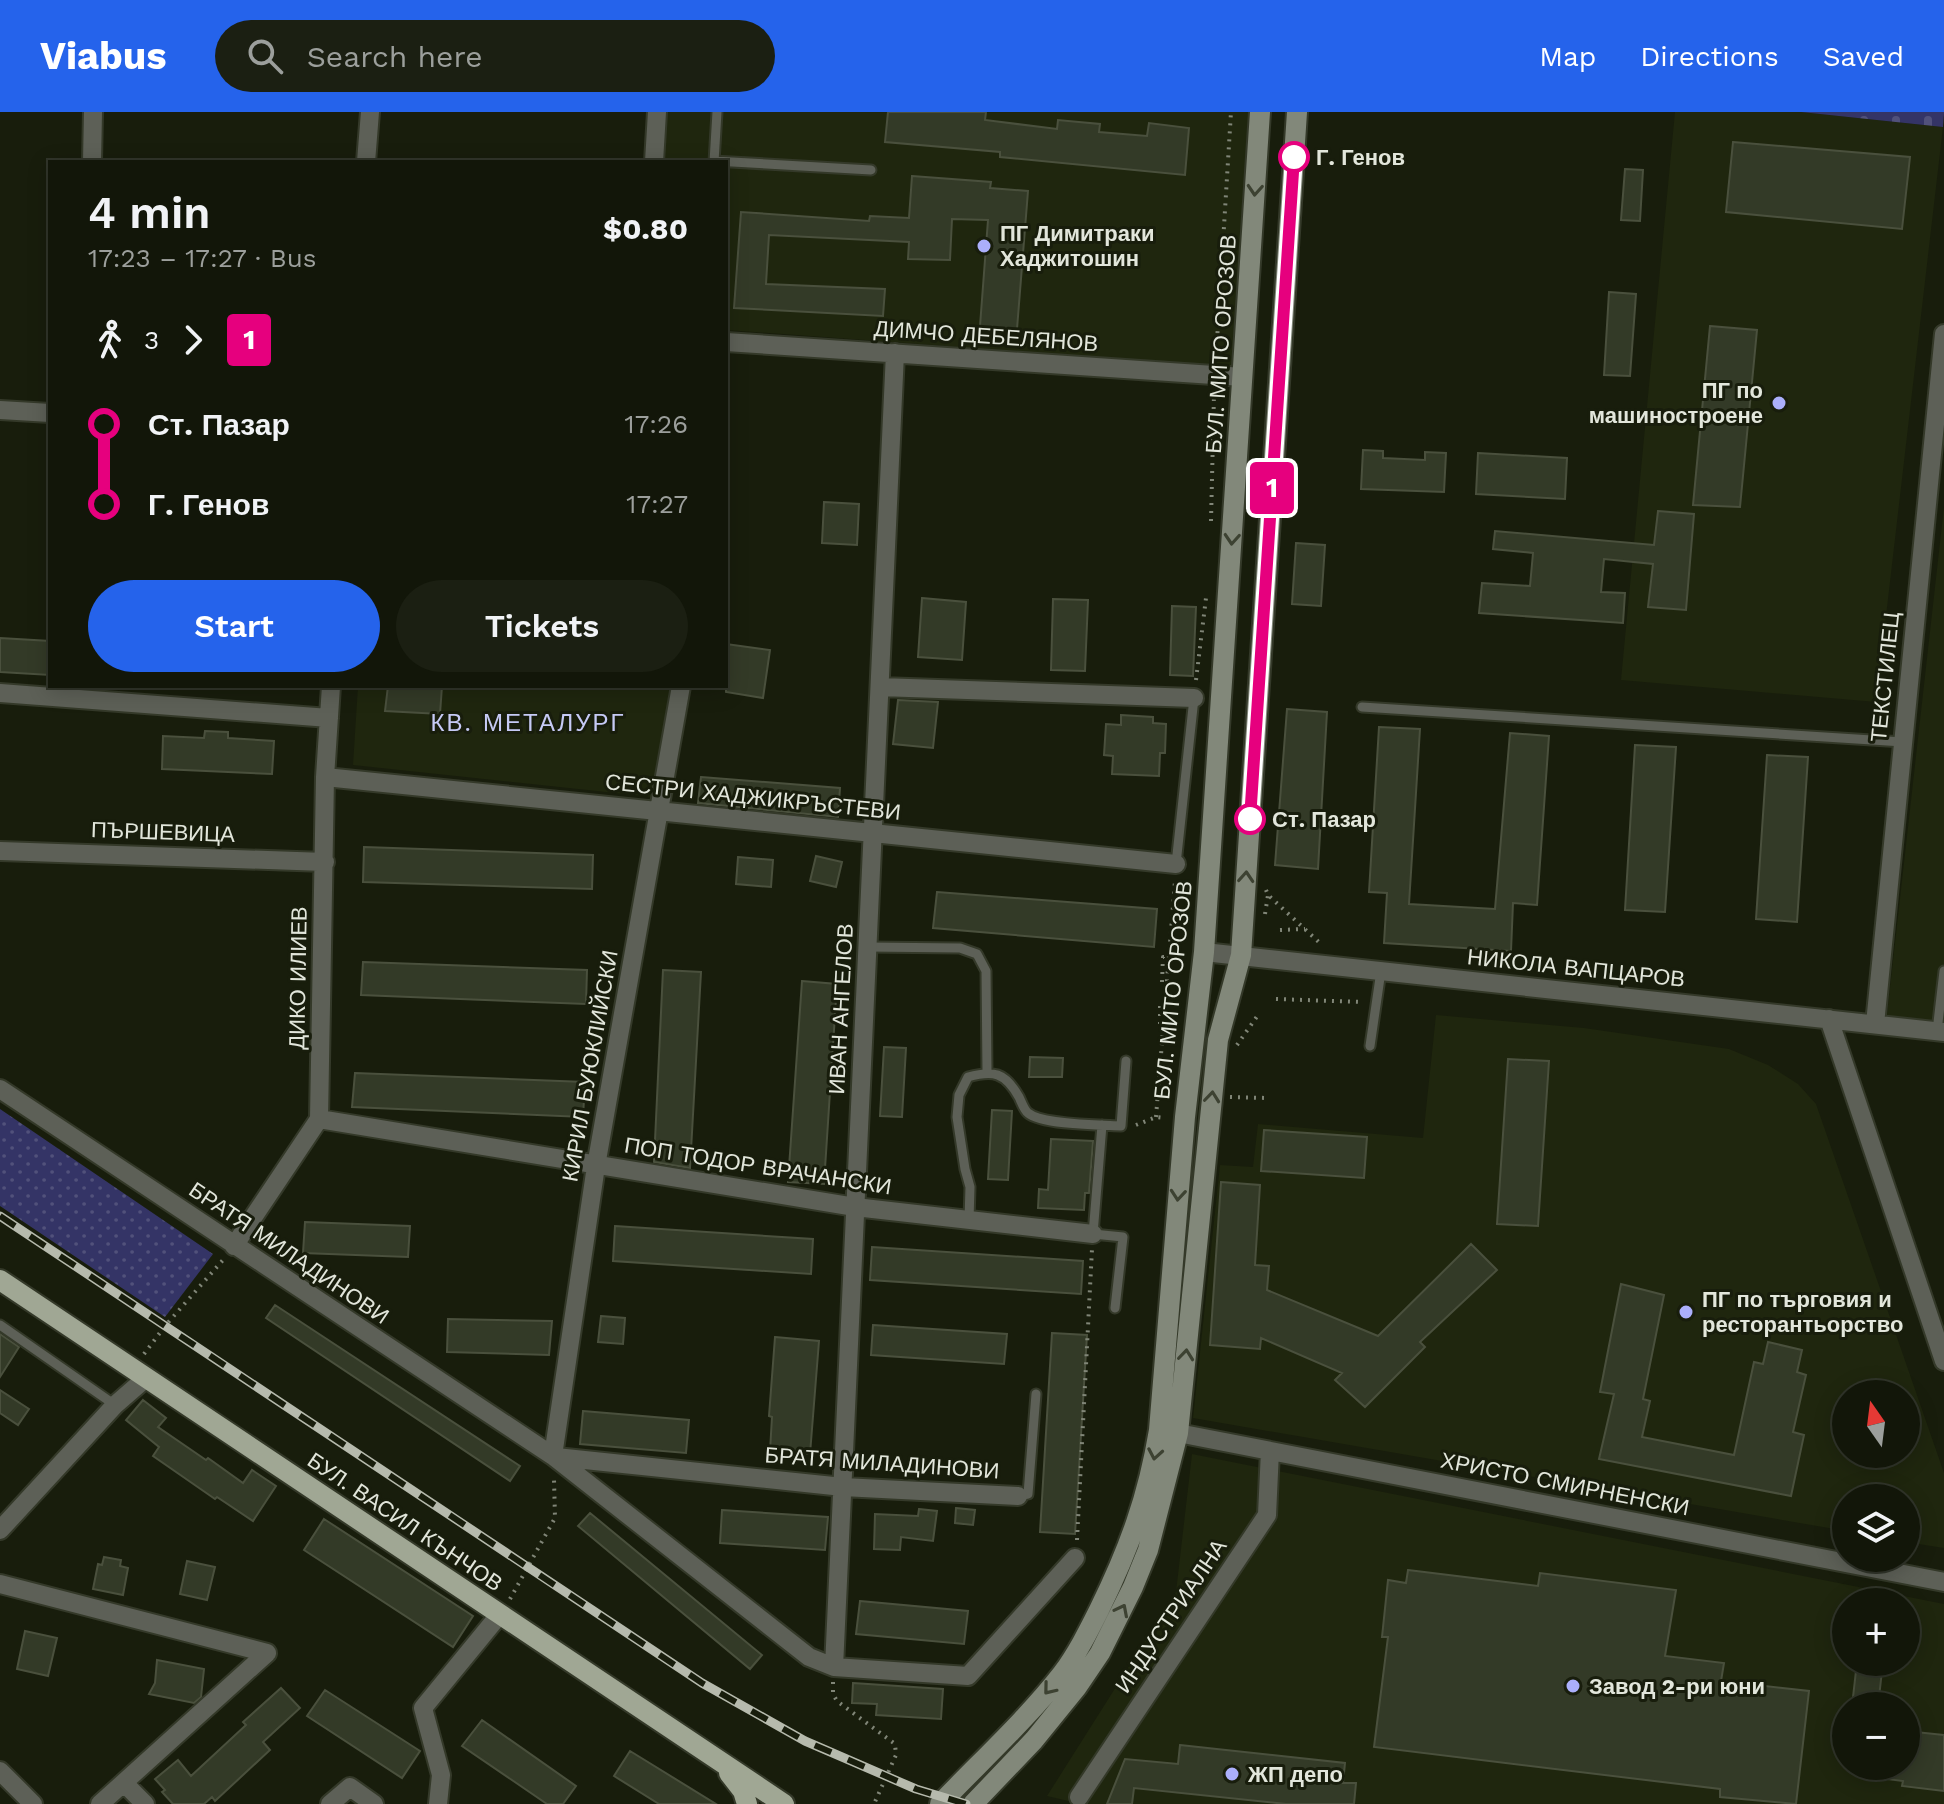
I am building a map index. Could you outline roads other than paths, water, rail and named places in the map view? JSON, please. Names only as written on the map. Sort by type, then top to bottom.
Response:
[{"type":"main road","name":"БУЛ. МИТО ОРОЗОВ","points":[[940,1804],[1064,1671],[1102,1603],[1132,1538],[1145,1500],[1159,1430],[1185,1117],[1204,952],[1260,112]]},
{"type":"main road","points":[[973,1804],[1057,1713],[1100,1653],[1148,1550],[1178,1433],[1218,1040],[1241,955],[1297,112]]},
{"type":"main road","name":"БУЛ. ВАСИЛ КЪНЧОВ","points":[[0,1280],[784,1804]]},
{"type":"main road","points":[[719,1761],[743,1791],[747,1804]]},
{"type":"street","points":[[92,160],[93,112]]},
{"type":"street","points":[[366,160],[370,112]]},
{"type":"street","points":[[654,160],[657,112]]},
{"type":"street","name":"ТЕКСТИЛЕЦ","points":[[1875,1024],[1944,334]]},
{"type":"street","name":"ДИМЧО ДЕБЕЛЯНОВ","points":[[728,342],[1243,377]]},
{"type":"street","name":"ИВАН АНГЕЛОВ","points":[[834,1667],[895,353]]},
{"type":"street","points":[[0,410],[48,413]]},
{"type":"street","points":[[880,687],[1194,698]]},
{"type":"street","name":"ДИКО ИЛИЕВ","points":[[319,1119],[325,777],[331,688]]},
{"type":"street","name":"КИРИЛ БУЮКЛИЙСКИ","points":[[553,1456],[596,1166],[681,688]]},
{"type":"street","points":[[0,693],[68,692],[329,718]]},
{"type":"street","name":"СЕСТРИ ХАДЖИКРЪСТЕВИ","points":[[325,777],[1176,864]]},
{"type":"street","name":"ПЪРШЕВИЦА","points":[[0,851],[325,862]]},
{"type":"street","name":"НИКОЛА ВАПЦАРОВ","points":[[1204,952],[1940,1031]]},
{"type":"street","points":[[1829,1019],[1940,1340],[1944,1361]]},
{"type":"street","name":"БРАТЯ МИЛАДИНОВИ","points":[[0,1089],[553,1456],[809,1657],[834,1667],[968,1676],[1075,1558]]},
{"type":"street","points":[[234,1246],[319,1119]]},
{"type":"street","name":"ПОП ТОДОР ВРАЧАНСКИ","points":[[319,1119],[855,1207],[1093,1234]]},
{"type":"street","points":[[0,1530],[115,1405],[140,1373]]},
{"type":"street","name":"ХРИСТО СМИРНЕНСКИ","points":[[1178,1433],[1944,1582]]},
{"type":"street","name":"ИНДУСТРИАЛНА","points":[[1079,1797],[1267,1515],[1270,1451]]},
{"type":"street","name":"БРАТЯ МИЛАДИНОВИ","points":[[553,1456],[843,1487],[1018,1496]]},
{"type":"street","points":[[0,1584],[267,1653],[100,1804]]},
{"type":"street","points":[[438,1804],[441,1775],[423,1708],[500,1614]]},
{"type":"street","points":[[0,1771],[33,1804]]},
{"type":"street","points":[[124,1783],[145,1804]]},
{"type":"street","points":[[330,1804],[350,1787],[374,1804]]},
{"type":"lane","points":[[714,160],[717,112]]},
{"type":"lane","points":[[728,162],[871,170]]},
{"type":"lane","points":[[1176,864],[1194,698]]},
{"type":"lane","points":[[1362,707],[1903,742]]},
{"type":"lane","points":[[868,947],[960,948],[977,954],[986,971],[987,1071]]},
{"type":"lane","points":[[1370,1046],[1381,971]]},
{"type":"lane","points":[[1940,1031],[1944,971]]},
{"type":"lane","points":[[969,1220],[970,1187],[957,1117],[959,1095],[968,1077],[987,1071],[1011,1082],[1028,1113],[1042,1119],[1121,1126],[1126,1061]]},
{"type":"lane","points":[[1093,1234],[1102,1125]]},
{"type":"lane","name":"ПОП ТОДОР ВРАЧАНСКИ","points":[[1093,1234],[1123,1237],[1115,1308]]},
{"type":"lane","points":[[0,1325],[115,1405]]},
{"type":"lane","points":[[1018,1496],[1028,1494],[1036,1394]]},
{"type":"railway","points":[[0,1216],[702,1683],[805,1741],[916,1789],[966,1804]]},
{"type":"place","name":"Г. Генов","points":[[1294,157]]},
{"type":"place","name":"ПГ Димитраки Хаджитошин","points":[[984,246]]},
{"type":"place","name":"ПГ по машиностроене","points":[[1779,403]]},
{"type":"place","name":"Ст. Пазар","points":[[1250,819]]},
{"type":"place","name":"ПГ по търговия и ресторантьорство","points":[[1686,1312]]},
{"type":"place","name":"Завод 2-ри юни","points":[[1573,1686]]},
{"type":"place","name":"ЖП депо","points":[[1232,1774]]},
{"type":"district","name":"КВ. МЕТАЛУРГ","points":[[528,723]]}]
